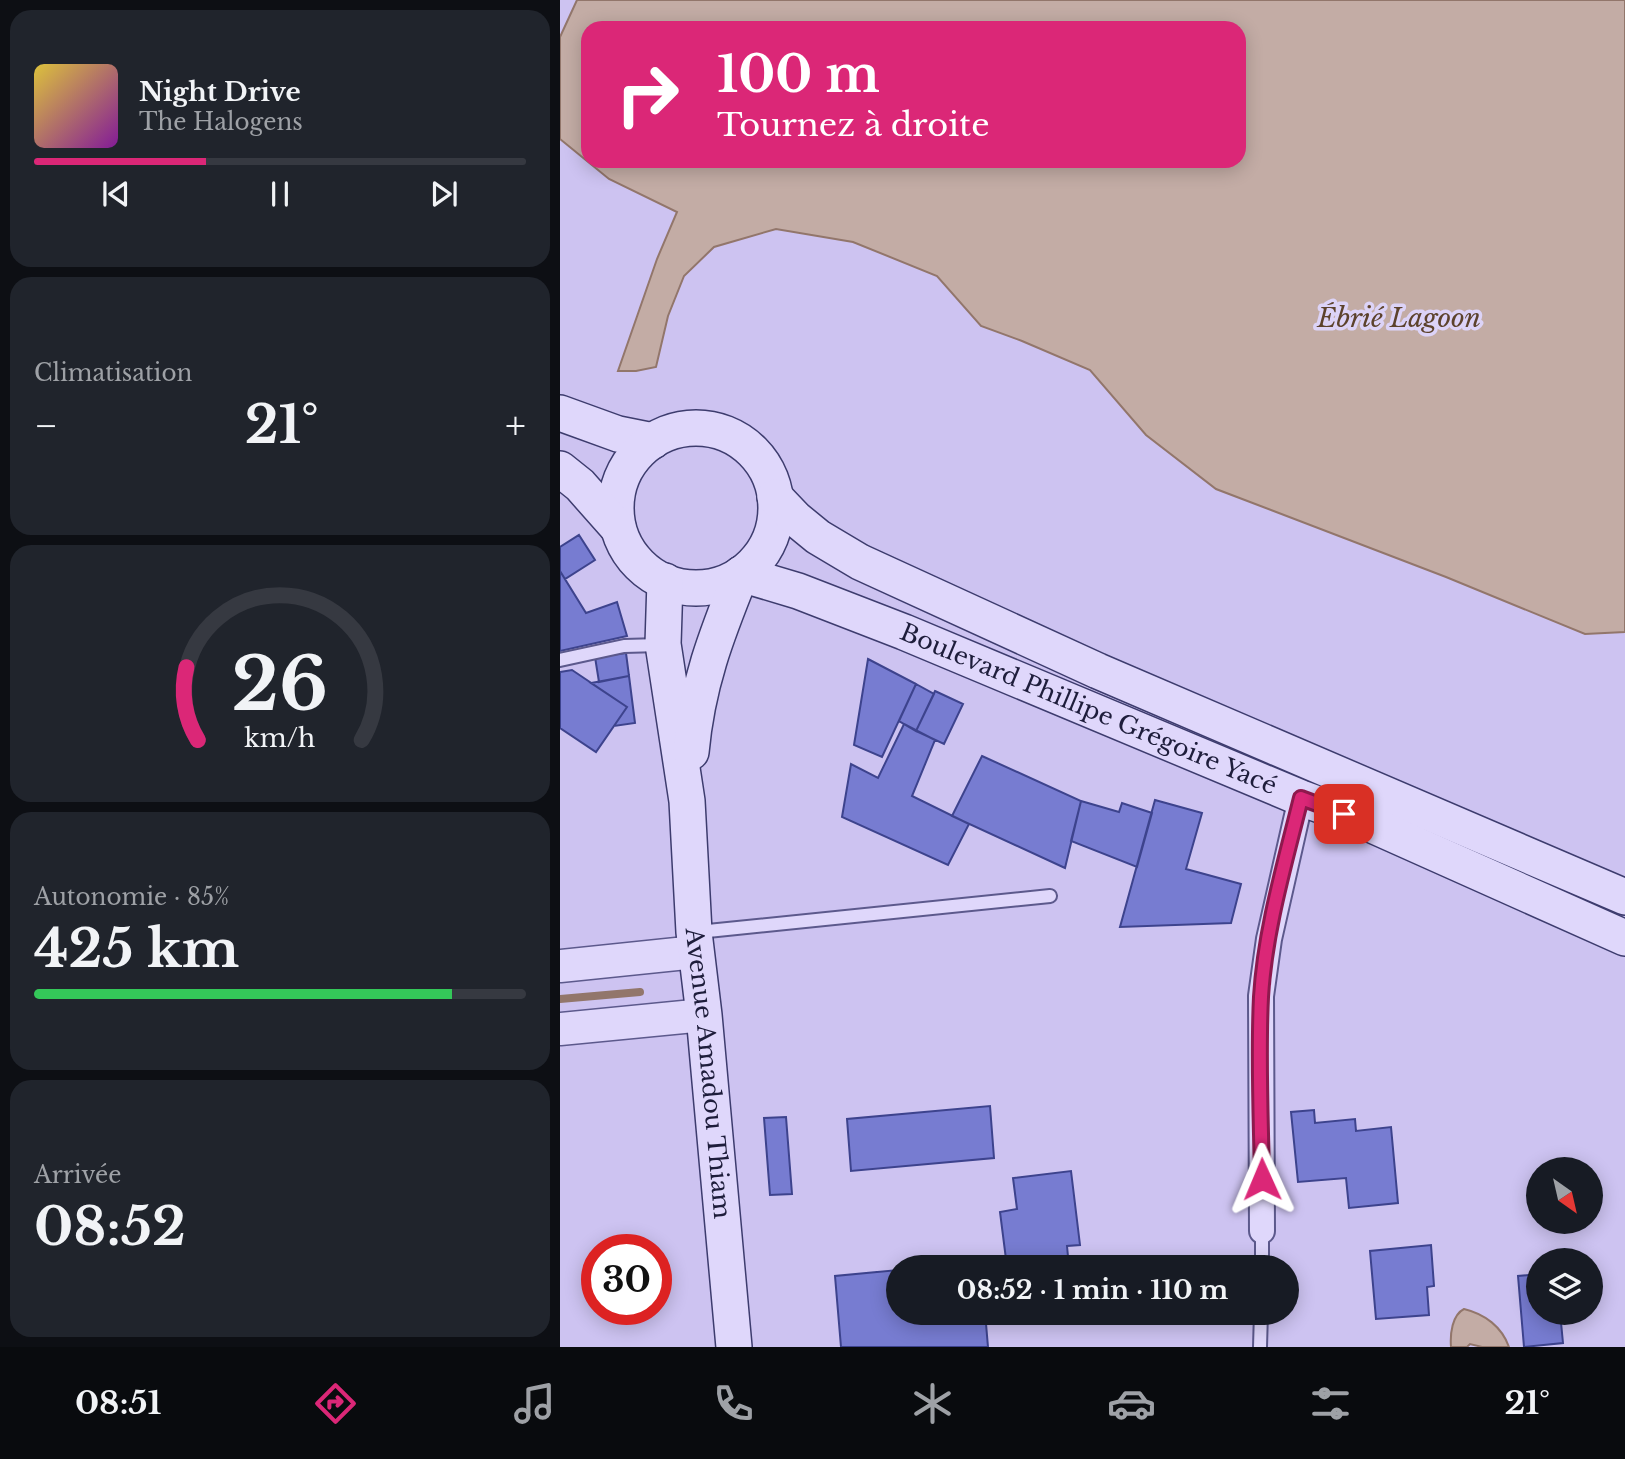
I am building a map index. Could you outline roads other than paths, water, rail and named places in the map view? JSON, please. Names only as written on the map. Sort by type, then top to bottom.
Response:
[{"type":"main road","points":[[560,413],[618,434],[653,441]]},
{"type":"main road","points":[[690,428],[711,429],[730,435],[747,446],[760,460],[770,478],[775,497],[775,519],[769,540],[757,559],[741,574],[723,583],[704,587],[684,587],[665,582],[649,573],[635,560],[618,528],[616,500],[624,472],[637,455],[653,441],[671,432],[690,428]]},
{"type":"main road","points":[[560,469],[580,485],[618,528]]},
{"type":"main road","name":"Boulevard Phillipe Grégoire Yacé","points":[[775,497],[818,537],[860,562],[1111,677],[1625,897]]},
{"type":"main road","name":"Boulevard Phillipe Grégoire Yacé","points":[[741,574],[798,591],[904,632],[1301,798],[1361,820],[1625,938]]},
{"type":"main road","name":"Avenue Amadou Thiam","points":[[687,801],[697,703],[709,656],[741,574]]},
{"type":"main road","name":"Avenue Amadou Thiam","points":[[665,582],[663,644],[687,801],[695,942],[705,1015],[734,1347]]},
{"type":"street","points":[[1262,1231],[1261,996],[1269,939],[1301,798]]},
{"type":"street","points":[[560,966],[695,942]]},
{"type":"street","points":[[560,1029],[705,1015]]},
{"type":"lane","points":[[560,660],[624,646],[663,644]]},
{"type":"lane","points":[[695,942],[1051,896]]},
{"type":"lane","points":[[1262,1231],[1262,1255]]},
{"type":"lane","points":[[1260,1347],[1261,1325]]},
{"type":"water","name":"Ébrié Lagoon","points":[[577,0],[1625,0],[1625,632],[1585,634],[1446,577],[1216,489],[1146,435],[1090,370],[981,326],[937,276],[853,242],[776,229],[714,247],[684,276],[668,316],[656,367],[618,371],[657,259],[677,212],[609,179],[596,168],[1246,168],[1246,21],[581,21],[581,156],[560,139],[560,37]]},
{"type":"water","points":[[1464,1309],[1492,1322],[1509,1347],[1470,1344],[1467,1347],[1451,1347],[1454,1320]]},
{"type":"waterway","points":[[560,999],[640,992]]}]
